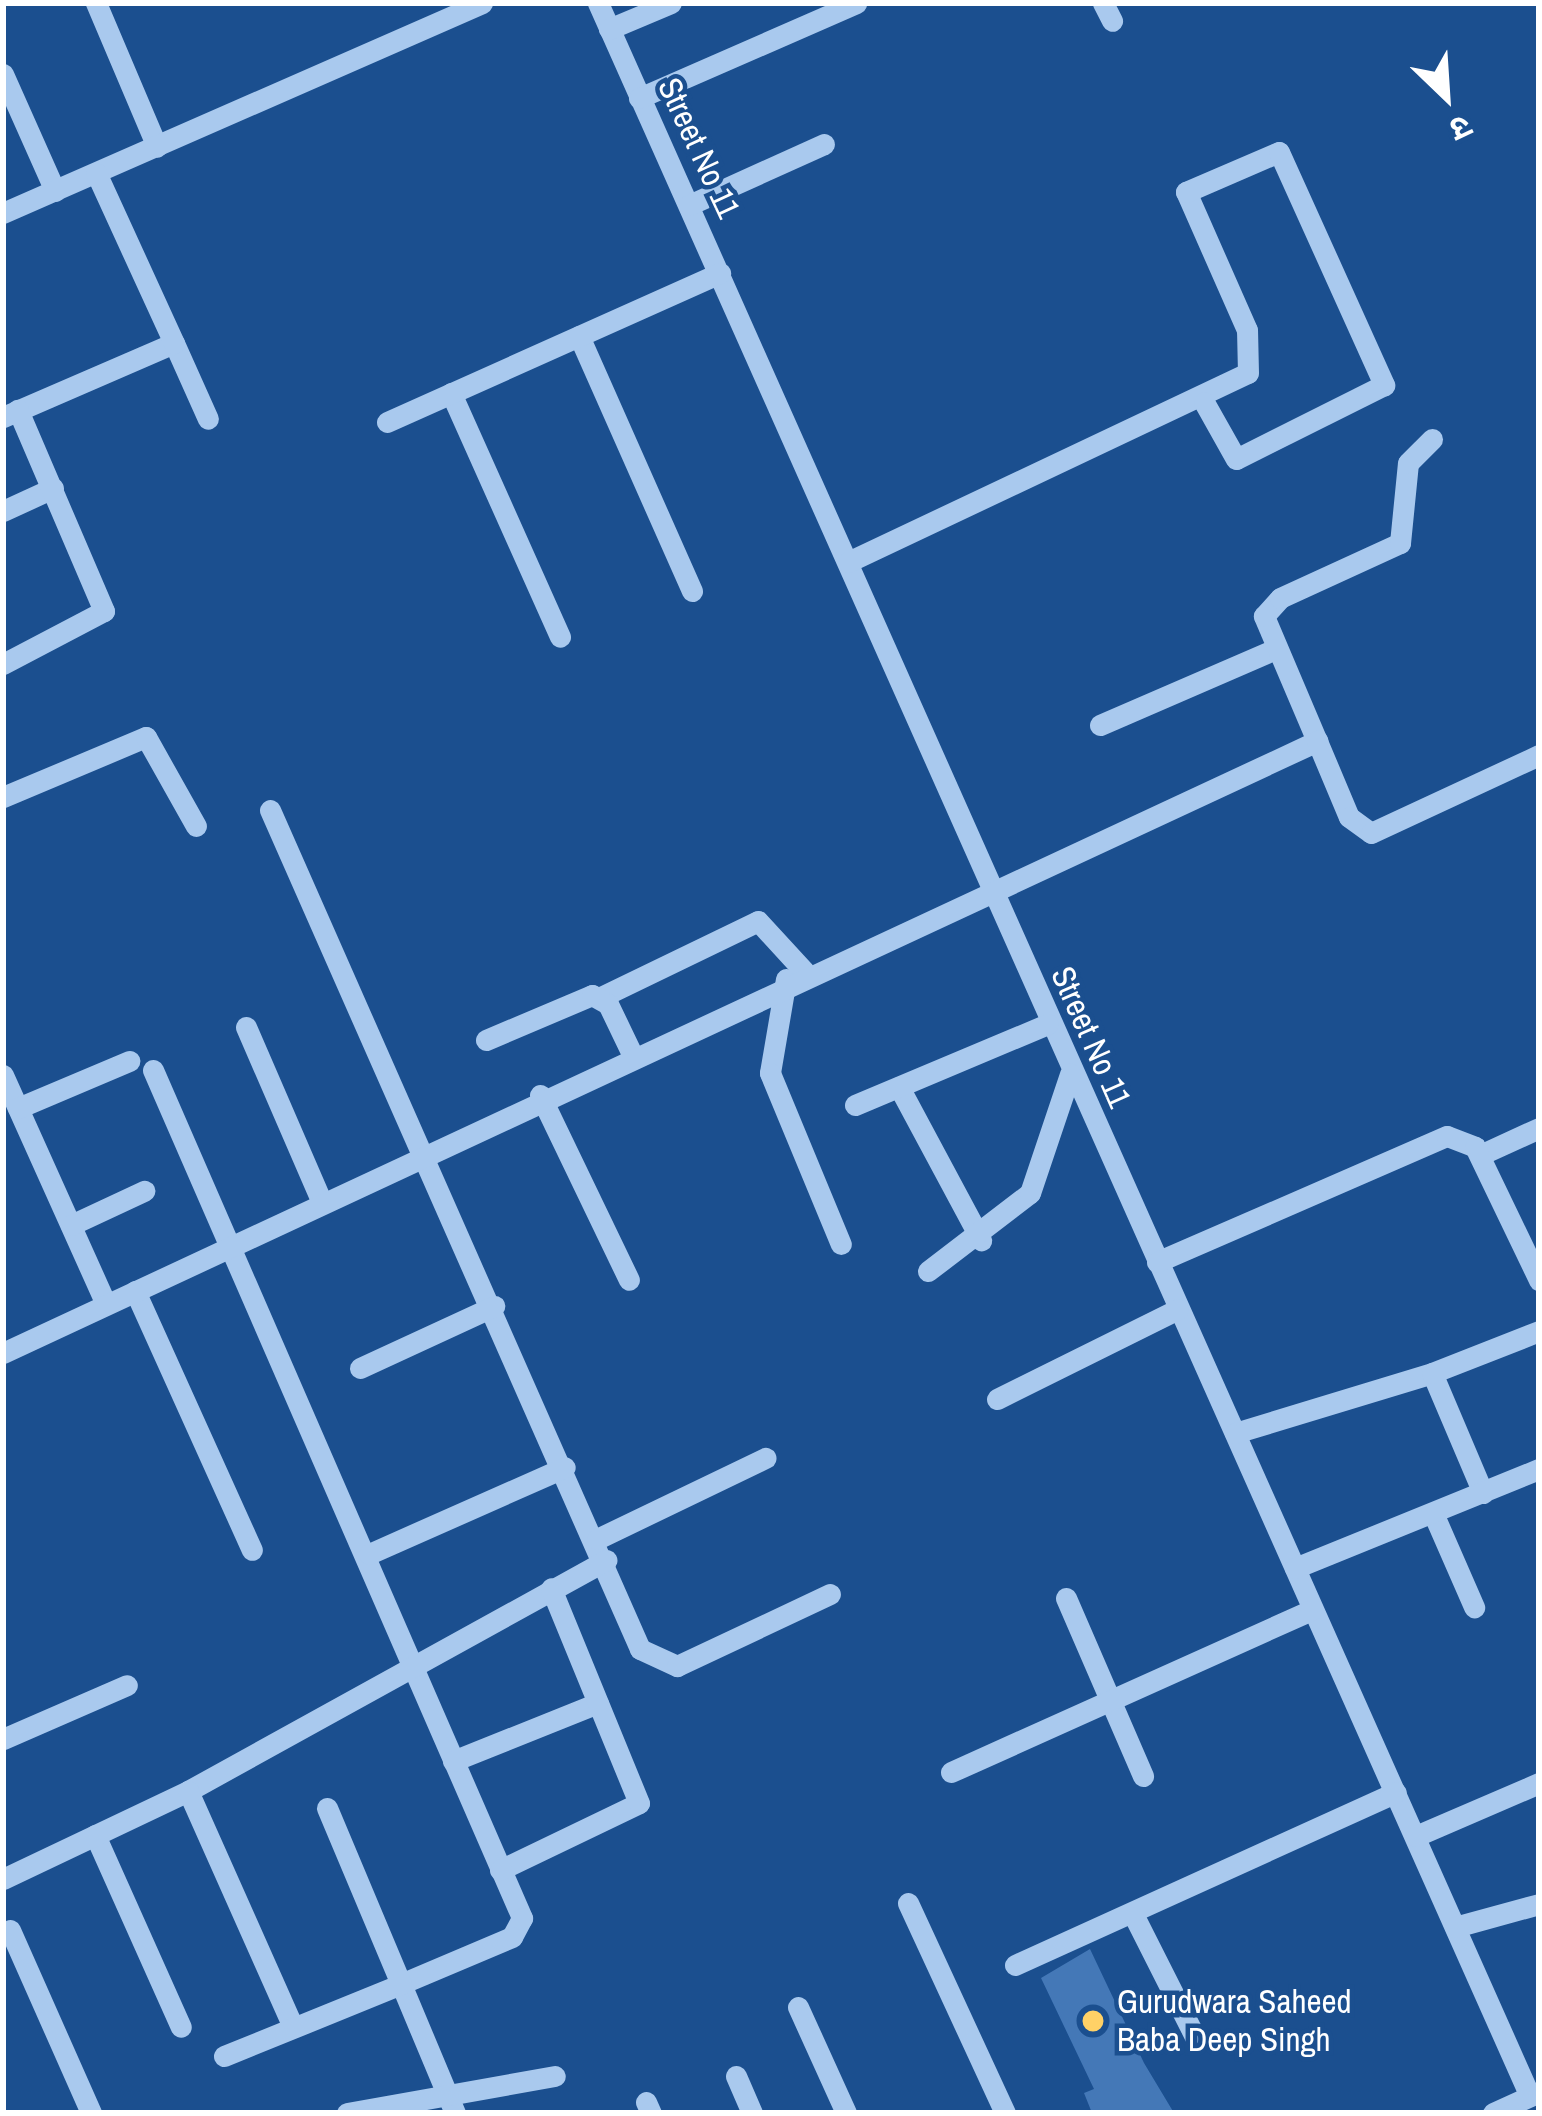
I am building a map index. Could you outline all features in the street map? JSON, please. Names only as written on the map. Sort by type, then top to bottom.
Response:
[{"type":"street","points":[[96,3],[158,147]]},
{"type":"street","points":[[3,213],[482,3]]},
{"type":"street","name":"Street No 11","points":[[598,3],[1070,1074],[1534,2094]]},
{"type":"street","points":[[609,29],[671,3]]},
{"type":"street","points":[[639,98],[856,3]]},
{"type":"street","points":[[3,74],[55,190]]},
{"type":"street","points":[[689,205],[824,144]]},
{"type":"street","points":[[848,562],[1204,402],[1248,373],[1252,356],[1186,192],[1279,152],[1384,385],[1236,459],[1204,402]]},
{"type":"street","points":[[96,173],[208,419]]},
{"type":"street","points":[[388,422],[720,273]]},
{"type":"street","points":[[579,336],[692,591]]},
{"type":"street","points":[[3,664],[104,611],[52,488],[10,413],[173,343]]},
{"type":"street","points":[[451,393],[560,637]]},
{"type":"street","points":[[1432,439],[1408,463],[1400,543],[1269,606],[1276,650],[1349,817],[1371,832],[1539,755]]},
{"type":"street","points":[[3,511],[52,488]]},
{"type":"street","points":[[1100,725],[1276,650]]},
{"type":"street","points":[[3,796],[146,737],[196,826]]},
{"type":"street","points":[[3,1353],[795,975],[1317,741]]},
{"type":"street","points":[[270,810],[494,1306],[640,1649],[662,1666],[830,1594]]},
{"type":"street","points":[[486,1040],[601,997],[758,921],[795,975]]},
{"type":"street","points":[[795,975],[769,1028],[770,1073],[841,1244]]},
{"type":"street","points":[[601,997],[631,1052]]},
{"type":"street","points":[[855,1106],[1048,1024]]},
{"type":"street","points":[[246,1027],[320,1198]]},
{"type":"street","points":[[18,1108],[129,1061]]},
{"type":"street","points":[[153,1070],[369,1554],[500,1870],[519,1932],[224,2056]]},
{"type":"street","points":[[928,1271],[981,1240],[1030,1193],[1070,1074]]},
{"type":"street","points":[[3,1075],[106,1304]]},
{"type":"street","points":[[899,1087],[981,1240]]},
{"type":"street","points":[[539,1095],[628,1280]]},
{"type":"street","points":[[1480,1155],[1539,1128]]},
{"type":"street","points":[[1157,1262],[1447,1136],[1480,1155],[1539,1280]]},
{"type":"street","points":[[70,1225],[143,1191]]},
{"type":"street","points":[[135,1292],[252,1550]]},
{"type":"street","points":[[360,1368],[494,1306]]},
{"type":"street","points":[[997,1399],[1178,1309]]},
{"type":"street","points":[[1235,1433],[1432,1373],[1539,1331]]},
{"type":"street","points":[[1432,1373],[1483,1492]]},
{"type":"street","points":[[3,1879],[188,1791],[411,1662],[551,1588],[601,1550],[765,1458]]},
{"type":"street","points":[[369,1554],[565,1467]]},
{"type":"street","points":[[1295,1568],[1539,1469]]},
{"type":"street","points":[[1433,1513],[1474,1607]]},
{"type":"street","points":[[500,1870],[639,1803],[551,1588]]},
{"type":"street","points":[[1066,1598],[1142,1776]]},
{"type":"street","points":[[951,1772],[1311,1610]]},
{"type":"street","points":[[3,1739],[127,1684]]},
{"type":"street","points":[[453,1761],[598,1703]]},
{"type":"street","points":[[1416,1837],[1539,1783]]},
{"type":"street","points":[[188,1791],[293,2027]]},
{"type":"street","points":[[1015,1965],[1135,1916],[1396,1792]]},
{"type":"street","points":[[327,1808],[455,2113]]},
{"type":"street","points":[[95,1835],[181,2027]]},
{"type":"street","points":[[908,1903],[1005,2113]]},
{"type":"street","points":[[1455,1927],[1539,1904]]},
{"type":"street","points":[[1135,1916],[1196,2039]]},
{"type":"street","points":[[10,1930],[91,2113]]},
{"type":"street","points":[[798,2008],[846,2113]]},
{"type":"street","points":[[346,2113],[445,2091],[555,2076]]},
{"type":"street","points":[[736,2076],[752,2113]]},
{"type":"street","points":[[1493,2113],[1534,2094]]},
{"type":"building","name":"Gurudwara Saheed Baba Deep Singh","points":[[1090,1949],[1144,2063],[1174,2113],[1092,2113],[1084,2093],[1094,2089],[1041,1978]]},
{"type":"place","name":"Gurudwara Saheed Baba Deep Singh","points":[[1093,2021]]}]
